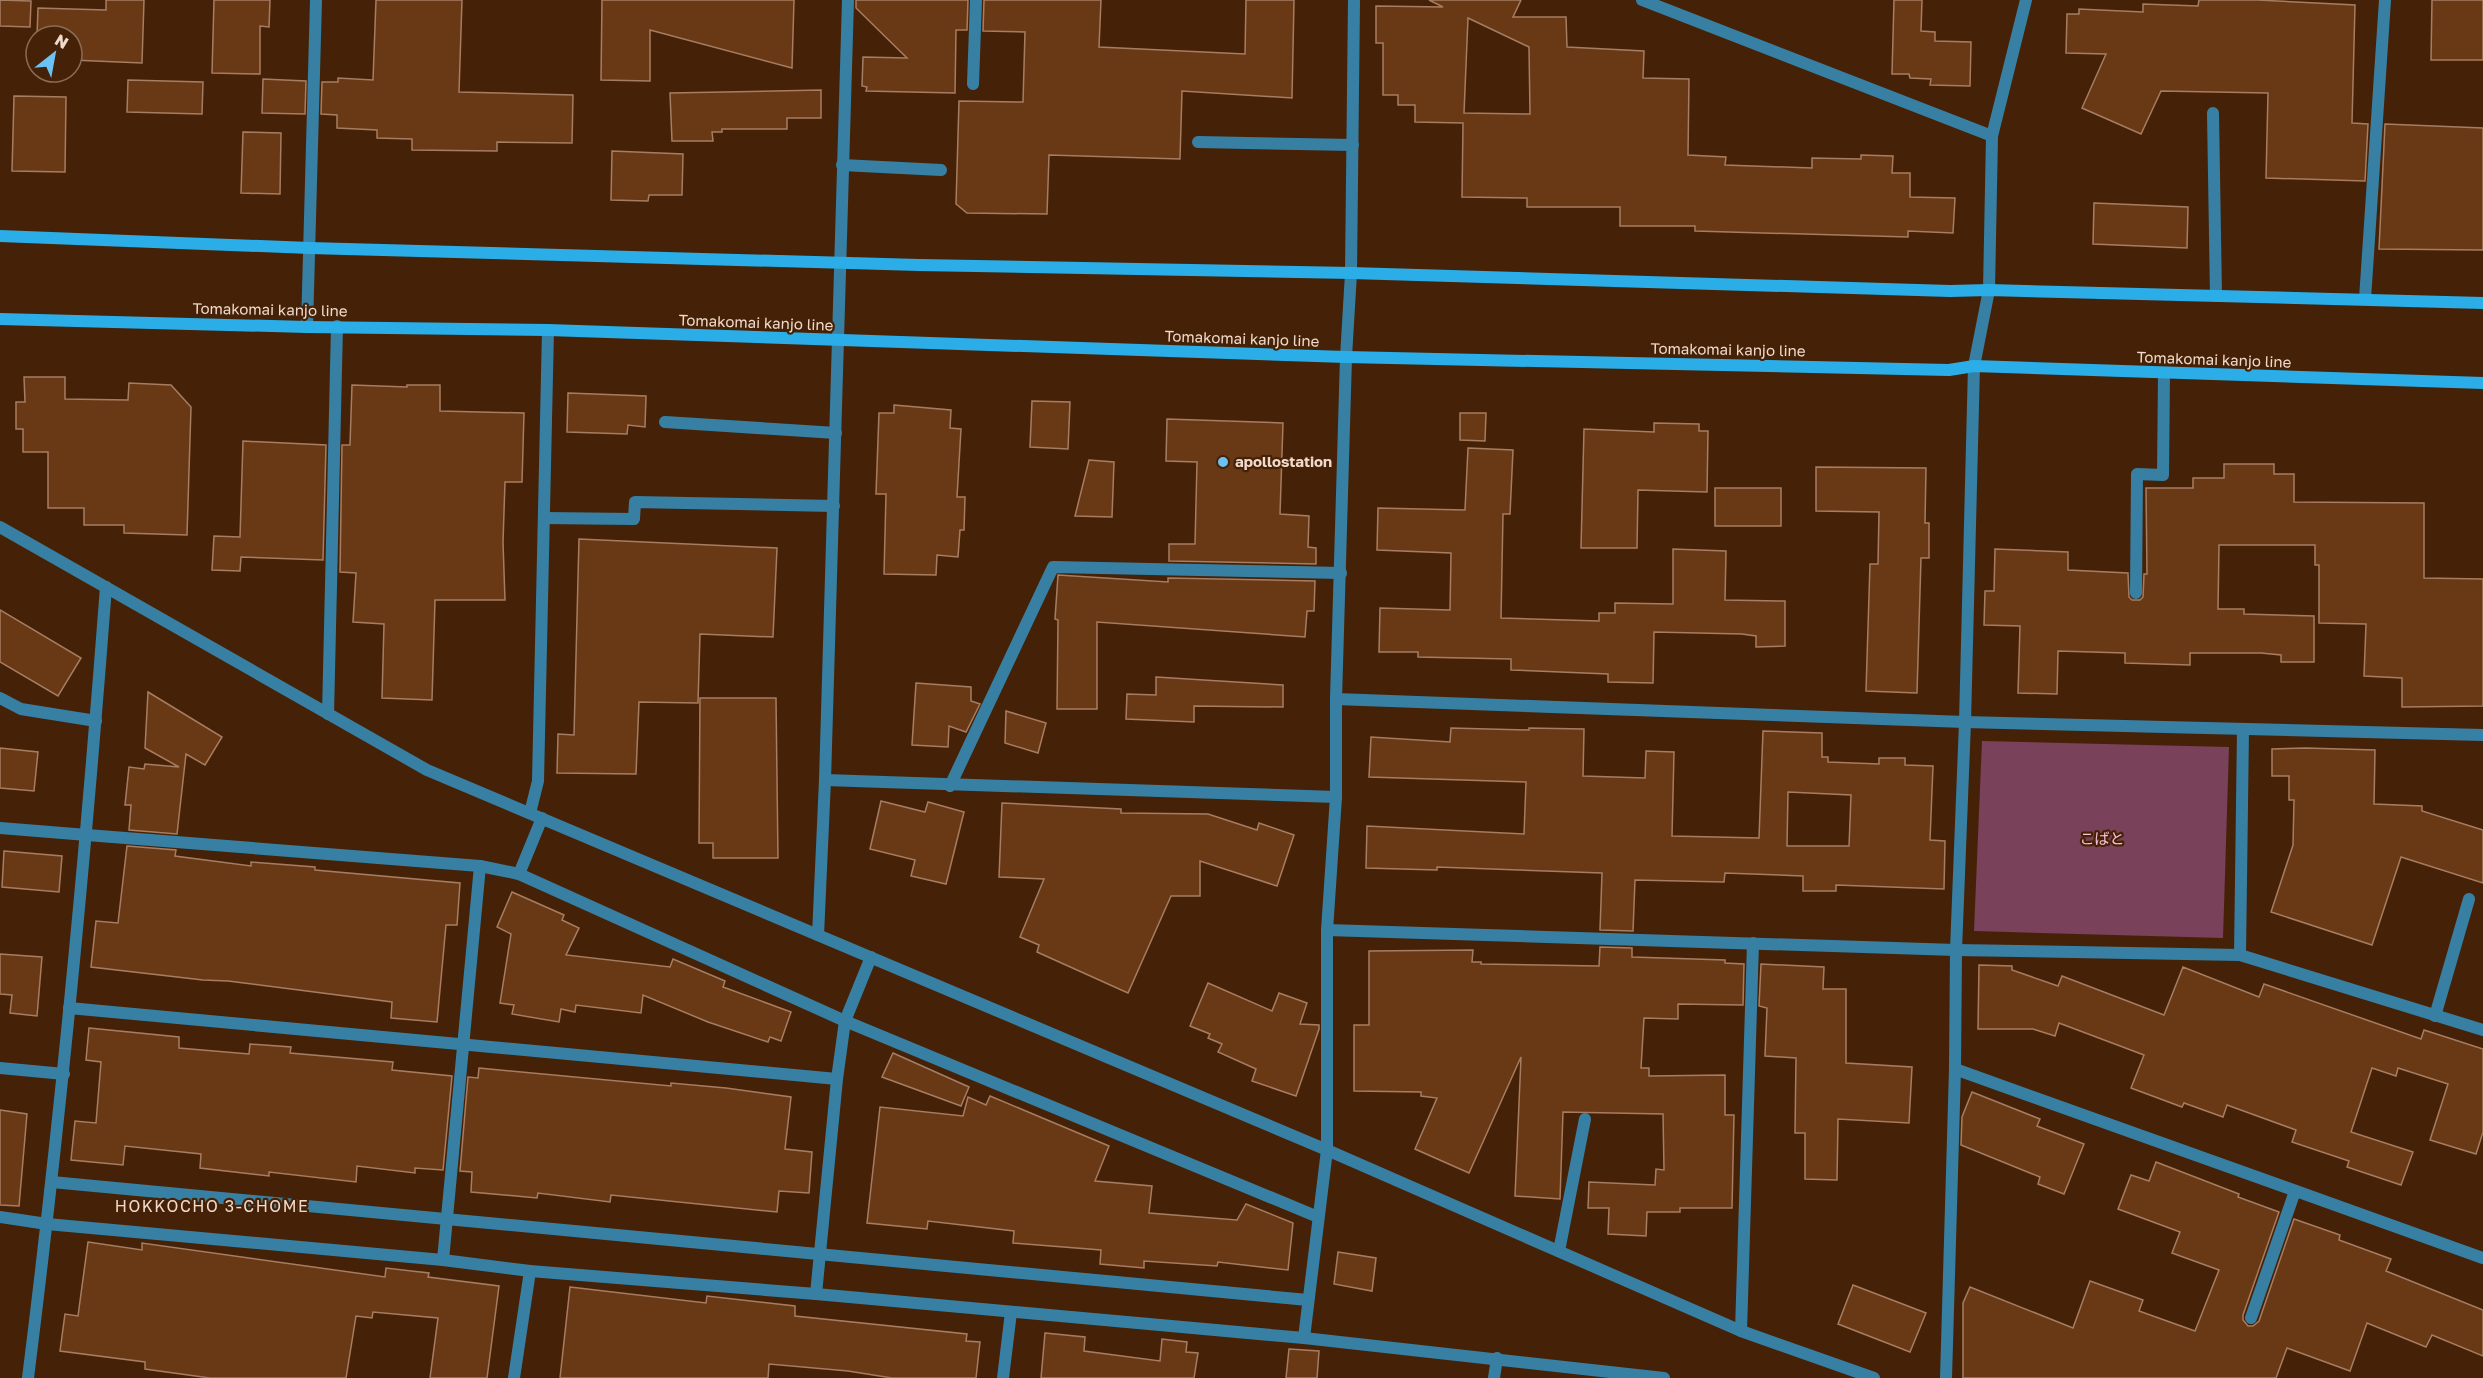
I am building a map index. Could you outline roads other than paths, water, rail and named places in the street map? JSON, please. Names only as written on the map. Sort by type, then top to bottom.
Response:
[{"type":"main road","points":[[0,236],[310,248],[2483,303]]},
{"type":"main road","name":"Tomakomai kanjo line","points":[[0,318],[307,327],[548,330],[1346,357],[1949,370],[1974,366],[2483,383]]},
{"type":"street","points":[[307,327],[316,0]]},
{"type":"street","points":[[818,935],[834,506],[848,0]]},
{"type":"street","points":[[973,84],[976,0]]},
{"type":"street","points":[[1304,1338],[1327,1150],[1327,930],[1336,796],[1336,699],[1346,357],[1351,273],[1354,0]]},
{"type":"street","points":[[1642,0],[1992,136]]},
{"type":"street","points":[[1946,1378],[1956,950],[1965,722],[1974,366],[1989,290],[1992,136],[2026,0]]},
{"type":"street","points":[[2364,299],[2385,0]]},
{"type":"street","points":[[2213,113],[2216,296]]},
{"type":"street","points":[[1198,142],[1353,145]]},
{"type":"street","points":[[842,165],[941,170]]},
{"type":"street","points":[[328,714],[337,326]]},
{"type":"street","points":[[519,874],[536,816],[538,781],[548,330]]},
{"type":"street","points":[[2136,593],[2137,474],[2163,475],[2164,373]]},
{"type":"street","points":[[665,422],[836,433]]},
{"type":"street","points":[[544,518],[634,519],[634,502],[834,506]]},
{"type":"street","points":[[0,527],[427,770],[1327,1150],[1741,1330],[1874,1378]]},
{"type":"street","points":[[950,786],[1053,567],[1341,573]]},
{"type":"street","points":[[27,1378],[64,1074],[87,835],[106,587]]},
{"type":"street","points":[[0,698],[21,709],[96,721]]},
{"type":"street","points":[[1336,699],[1965,722],[2483,735]]},
{"type":"street","points":[[2240,955],[2243,729]]},
{"type":"street","points":[[825,780],[950,786],[1336,796]]},
{"type":"street","points":[[0,828],[480,866],[519,874],[845,1021],[1318,1217]]},
{"type":"street","points":[[443,1260],[480,866]]},
{"type":"street","points":[[2435,1016],[2469,899]]},
{"type":"street","points":[[1327,930],[1956,950],[2240,955],[2483,1030]]},
{"type":"street","points":[[1741,1330],[1753,943]]},
{"type":"street","points":[[816,1294],[837,1079],[845,1021],[871,957]]},
{"type":"street","points":[[69,1008],[837,1079]]},
{"type":"street","points":[[0,1068],[64,1074]]},
{"type":"street","points":[[1955,1069],[2483,1258]]},
{"type":"street","points":[[1559,1251],[1585,1119]]},
{"type":"street","points":[[52,1182],[1308,1300]]},
{"type":"street","points":[[2251,1318],[2295,1191]]},
{"type":"street","points":[[0,1217],[47,1224],[443,1260],[530,1271],[1304,1338],[1664,1378]]},
{"type":"street","points":[[514,1378],[530,1271]]},
{"type":"street","points":[[1003,1378],[1011,1312]]},
{"type":"street","points":[[1494,1378],[1497,1358]]},
{"type":"place","name":"apollostation","points":[[1223,462]]},
{"type":"district","name":"HOKKOCHO 3-CHOME","points":[[212,1206]]},
{"type":"park label","name":"こばと","points":[[2102,839]]}]
